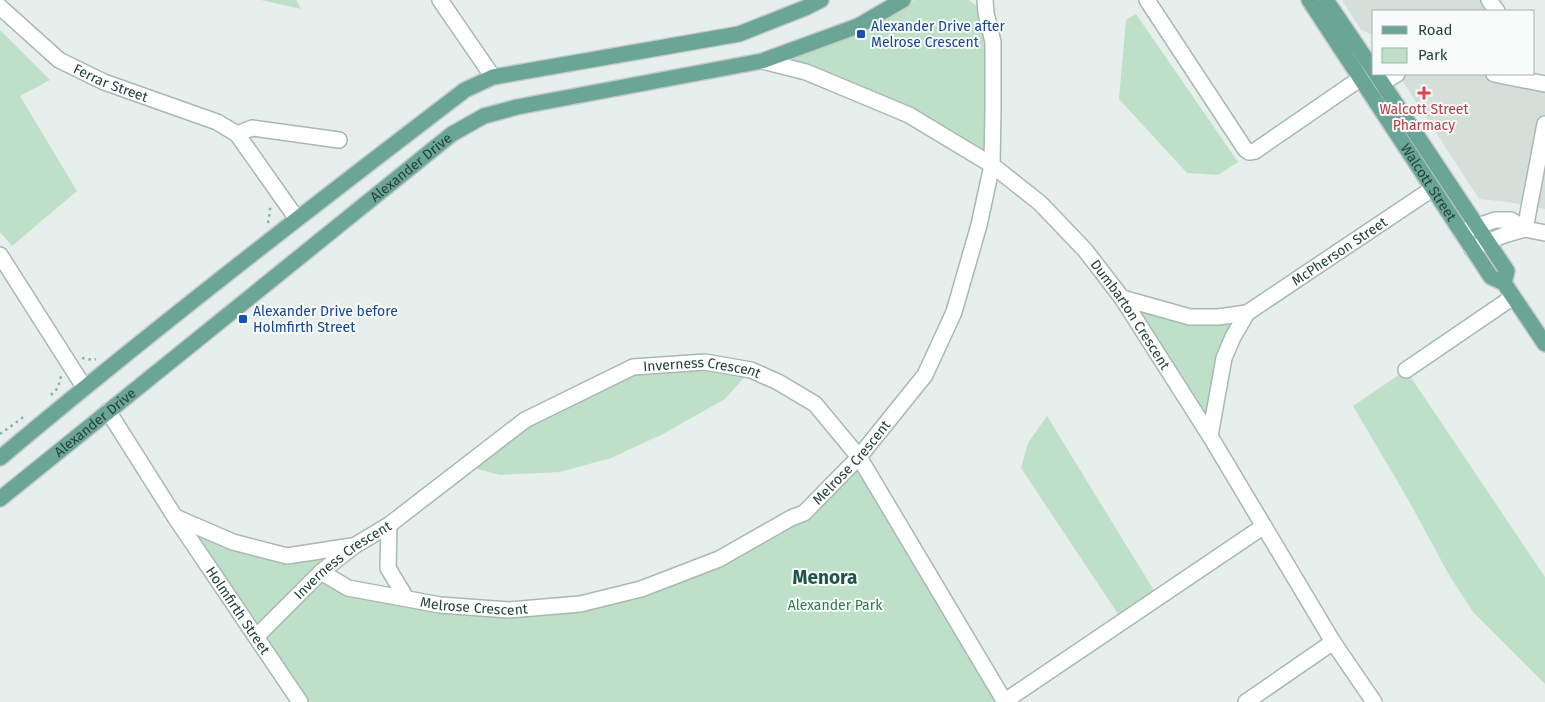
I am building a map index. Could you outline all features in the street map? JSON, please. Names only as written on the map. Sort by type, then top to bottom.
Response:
[{"type":"main road","name":"Alexander Drive","points":[[0,458],[84,387],[297,219],[465,90],[493,77],[739,34],[821,0]]},
{"type":"main road","name":"Alexander Drive","points":[[0,499],[452,134],[484,116],[517,107],[762,61],[858,26],[902,0]]},
{"type":"main road","name":"Walcott Street","points":[[1309,0],[1372,72]]},
{"type":"main road","name":"Walcott Street","points":[[1326,0],[1372,71]]},
{"type":"main road","name":"Walcott Street","points":[[1374,75],[1432,189],[1491,277],[1504,283],[1545,344]]},
{"type":"main road","name":"Walcott Street","points":[[1374,75],[1507,271],[1504,283]]},
{"type":"street","points":[[440,0],[493,77]]},
{"type":"street","name":"Melrose Crescent","points":[[321,572],[348,588],[440,605],[508,610],[580,604],[641,590],[718,559],[791,518],[804,513],[859,457],[925,374],[954,312],[979,225],[992,165],[994,110],[993,42],[986,7],[978,0]]},
{"type":"street","points":[[1148,0],[1249,152],[1255,151],[1372,74]]},
{"type":"street","name":"Ferrar Street","points":[[0,7],[60,60],[104,82],[216,122],[237,134],[297,219]]},
{"type":"street","name":"Dumbarton Crescent","points":[[762,61],[806,72],[909,115],[992,165],[1040,203],[1085,250],[1122,298],[1210,436],[1333,642],[1374,702]]},
{"type":"street","points":[[1514,76],[1545,84]]},
{"type":"street","points":[[1525,229],[1545,124]]},
{"type":"street","points":[[237,134],[252,128],[339,140]]},
{"type":"street","name":"McPherson Street","points":[[1122,298],[1190,317],[1218,318],[1247,313],[1432,189]]},
{"type":"street","points":[[1461,232],[1495,220],[1511,220],[1525,229],[1545,232]]},
{"type":"street","points":[[1472,249],[1525,229]]},
{"type":"street","points":[[0,255],[84,387]]},
{"type":"street","points":[[1406,370],[1513,297]]},
{"type":"street","name":"McPherson Street","points":[[1210,436],[1224,358],[1232,337],[1247,313]]},
{"type":"street","name":"Inverness Crescent","points":[[257,636],[321,572],[354,546],[389,525],[525,420],[633,367],[706,362],[750,370],[778,382],[814,404],[859,457],[1005,701]]},
{"type":"street","name":"Holmfirth Street","points":[[108,411],[175,517],[300,702]]},
{"type":"street","points":[[175,517],[233,542],[287,556],[354,546]]},
{"type":"street","name":"Melrose Crescent","points":[[389,525],[388,568],[406,598]]},
{"type":"street","points":[[1005,701],[1264,526]]},
{"type":"street","points":[[1246,702],[1333,642]]},
{"type":"path","points":[[49,398],[58,388],[61,375]]},
{"type":"path","points":[[0,434],[10,425],[28,414]]},
{"type":"shaded area","points":[[1342,0],[1489,0],[1496,10],[1372,10],[1372,34],[1361,30]]},
{"type":"shaded area","points":[[1399,75],[1518,75],[1545,84],[1545,209],[1479,199]]},
{"type":"green space","points":[[261,0],[296,0],[301,9]]},
{"type":"green space","points":[[914,0],[969,0],[986,13],[992,165],[909,115],[762,61],[858,26]]},
{"type":"green space","points":[[1136,14],[1238,162],[1218,175],[1187,173],[1119,99],[1126,20]]},
{"type":"green space","points":[[0,30],[50,80],[20,96],[77,191],[12,246],[0,232]]},
{"type":"green space","points":[[1122,298],[1190,317],[1247,313],[1224,358],[1210,436]]},
{"type":"green space","points":[[633,367],[751,370],[725,399],[663,434],[611,458],[560,472],[500,475],[465,466],[525,420]]},
{"type":"green space","points":[[1406,370],[1545,577],[1545,684],[1473,612],[1449,575],[1409,501],[1353,406]]},
{"type":"green space","points":[[1047,416],[1158,597],[1122,620],[1021,468],[1028,443]]},
{"type":"green space","name":"Alexander Park","points":[[859,457],[1005,702],[300,702],[175,517],[287,556],[354,546],[321,571],[348,588],[508,610],[641,589],[804,513]]},
{"type":"place","name":"Alexander Drive after Melrose Crescent","points":[[861,34]]},
{"type":"place","name":"Walcott Street Pharmacy","points":[[1424,93]]},
{"type":"place","name":"Alexander Drive before Holmfirth Street","points":[[243,319]]},
{"type":"district","name":"Menora","points":[[825,577]]}]
